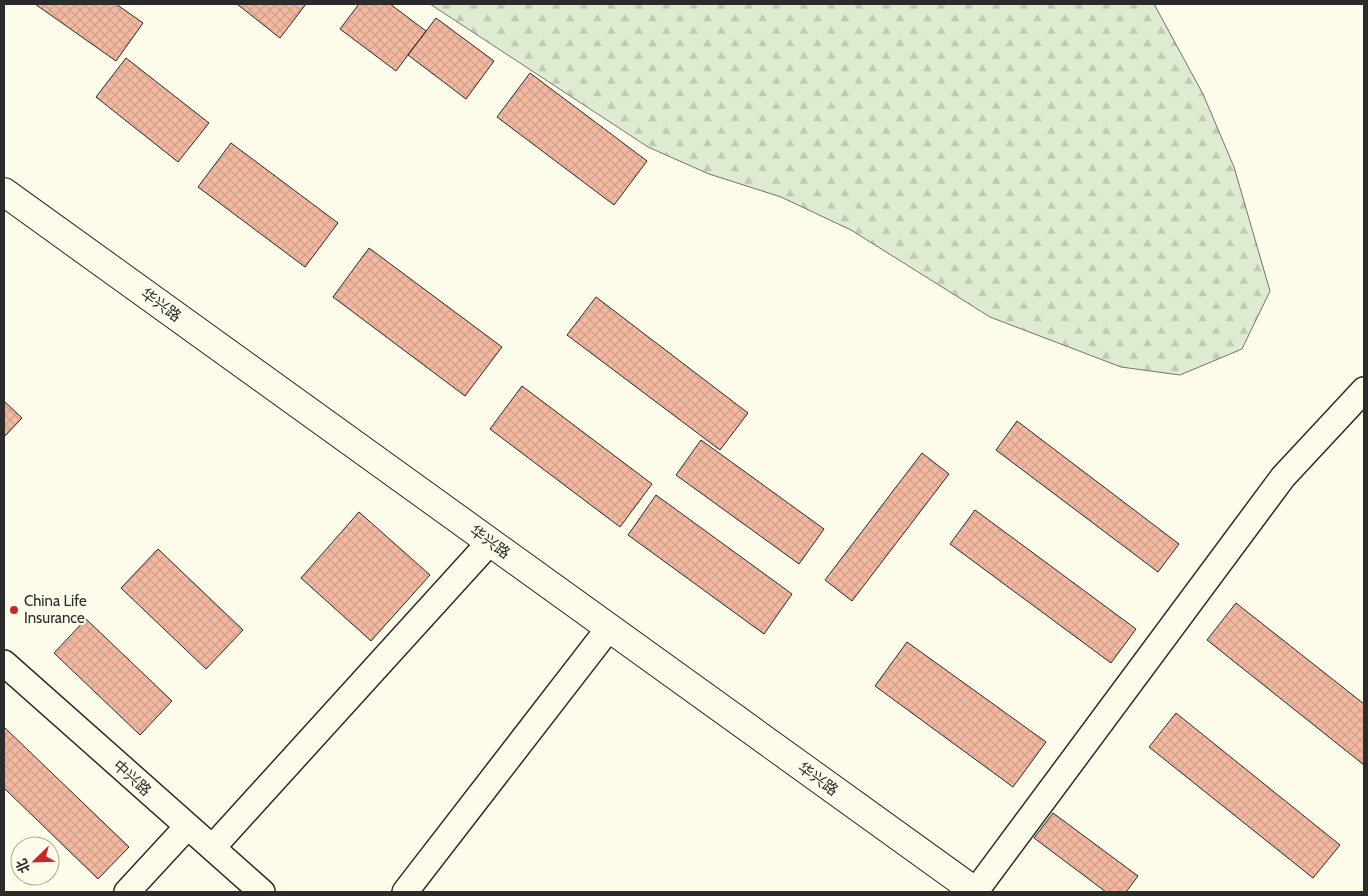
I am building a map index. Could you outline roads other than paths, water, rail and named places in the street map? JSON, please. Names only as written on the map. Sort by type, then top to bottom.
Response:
[{"type":"main road","name":"华兴路","points":[[4,192],[975,892]]},
{"type":"street","points":[[975,892],[1283,477],[1364,390]]},
{"type":"street","points":[[213,847],[490,542]]},
{"type":"street","points":[[405,892],[610,628]]},
{"type":"street","name":"中兴路","points":[[4,662],[262,892]]},
{"type":"street","points":[[126,892],[187,827]]},
{"type":"place","name":"China Life Insurance","points":[[14,610]]}]
